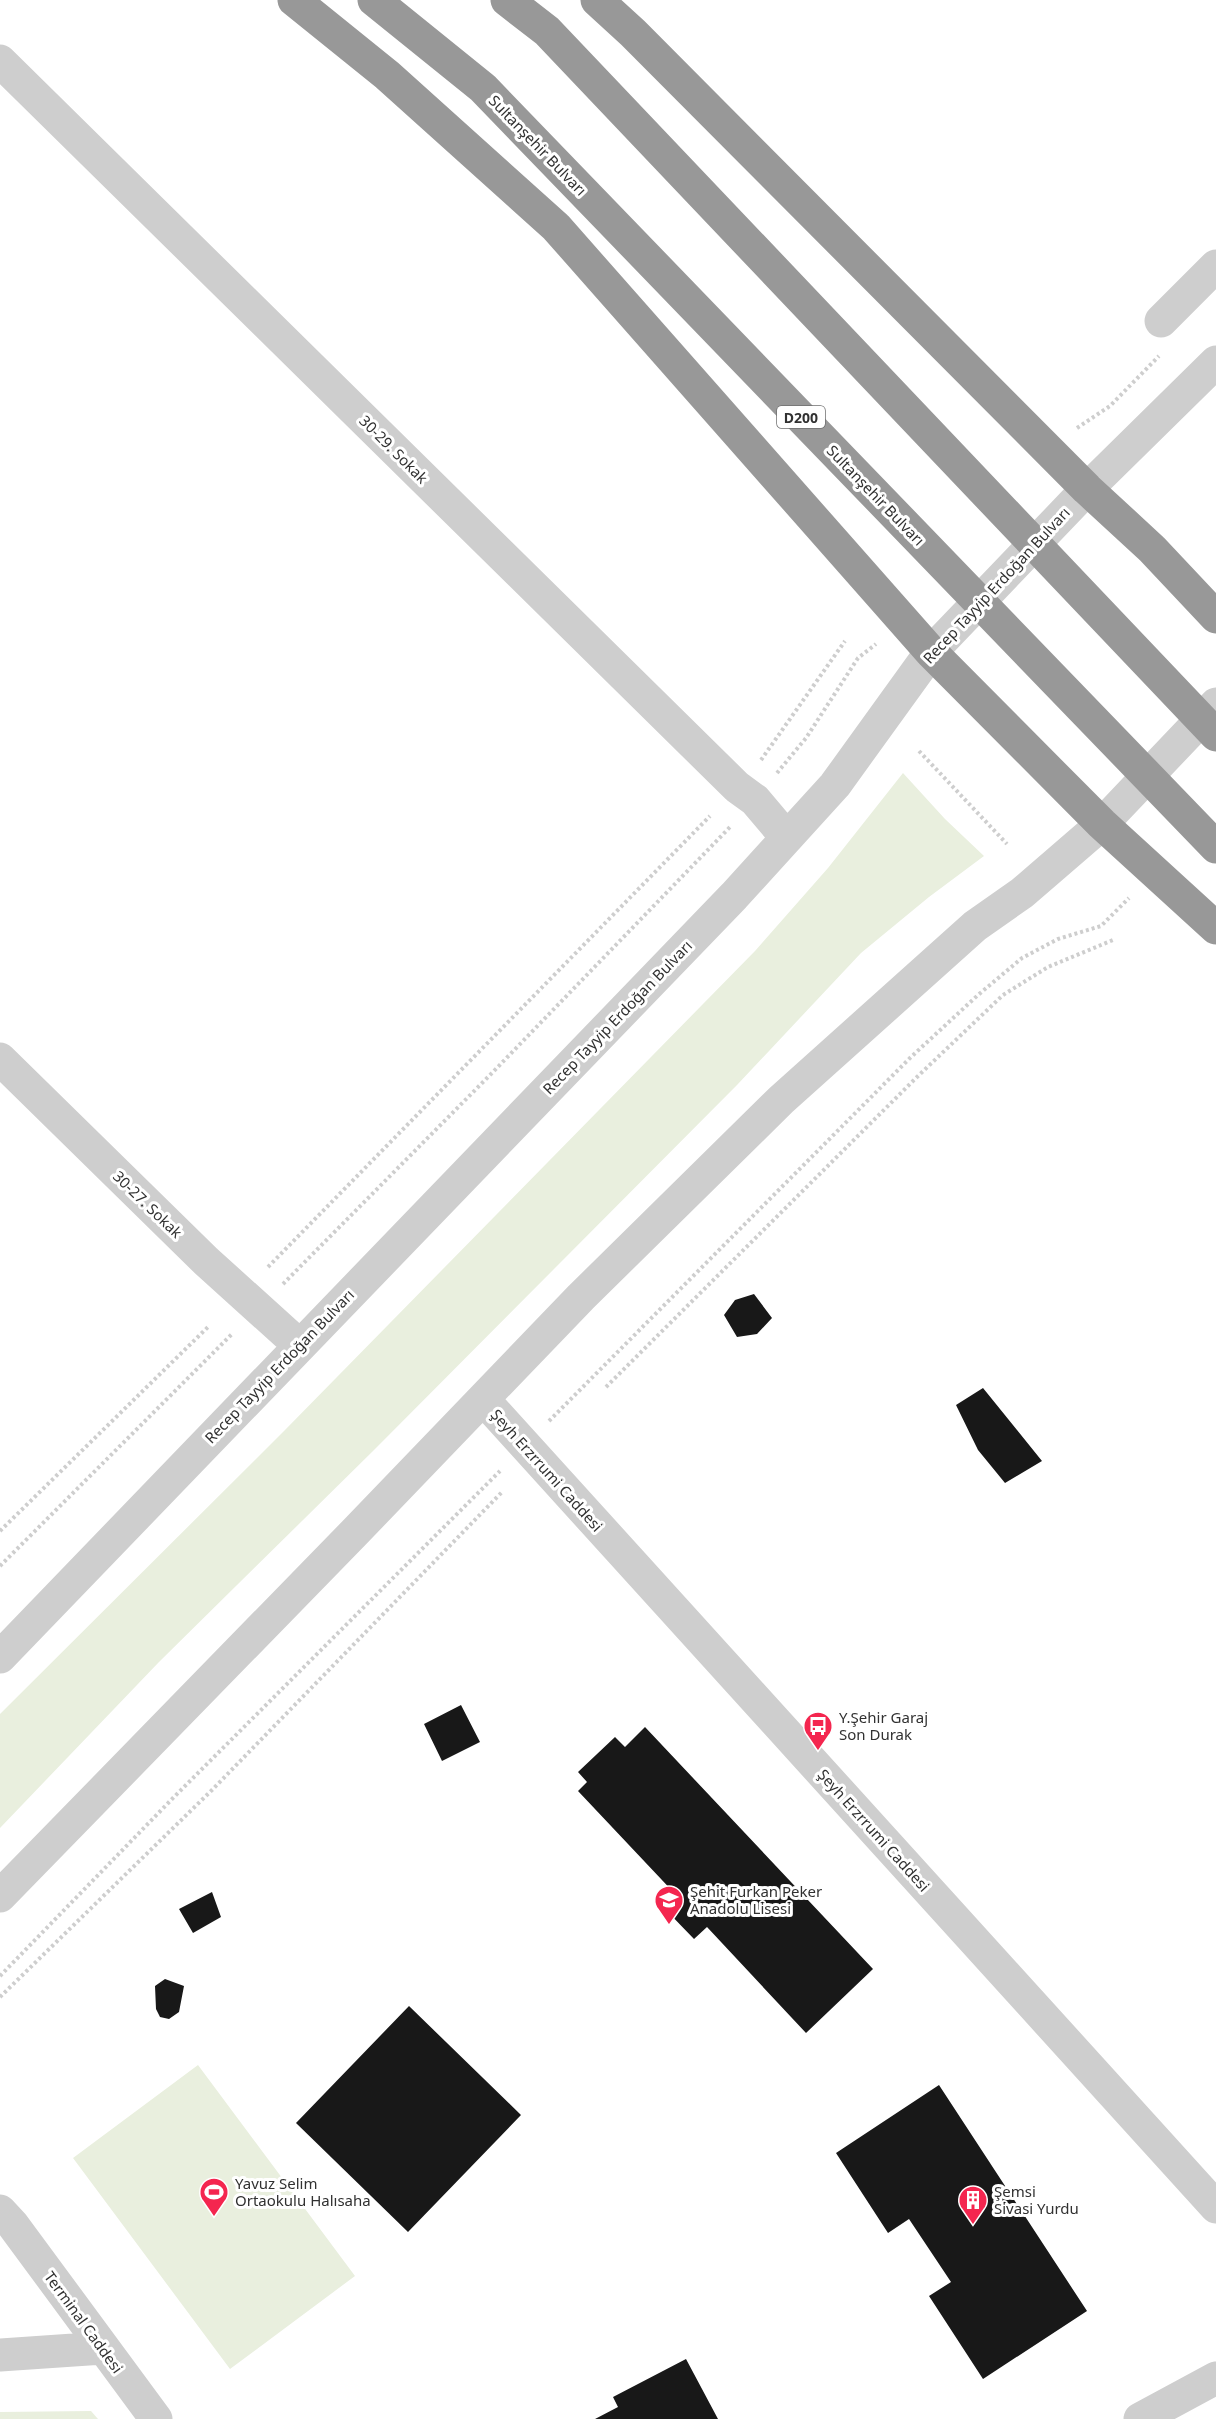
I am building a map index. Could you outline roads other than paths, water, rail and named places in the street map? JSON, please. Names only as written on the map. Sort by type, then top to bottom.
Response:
[{"type":"highway","points":[[294,0],[387,75],[556,227],[931,652],[1102,824],[1216,928]]},
{"type":"highway","name":"Sultanşehir Bulvarı","points":[[374,0],[483,88],[1216,847]]},
{"type":"highway","points":[[507,0],[547,31],[1216,735]]},
{"type":"highway","points":[[597,0],[633,33],[1087,489],[1152,549],[1216,617]]},
{"type":"street","points":[[623,0],[633,33]]},
{"type":"street","name":"30-29. Sokak","points":[[0,61],[737,786],[755,800],[786,838]]},
{"type":"street","points":[[1161,321],[1216,266]]},
{"type":"street","name":"Recep Tayyip Erdoğan Bulvarı","points":[[0,1657],[734,896],[835,785],[931,652],[1087,489],[1216,362]]},
{"type":"street","points":[[0,1896],[581,1297],[781,1100],[975,926],[1022,893],[1102,824],[1216,704]]},
{"type":"street","name":"30-27. Sokak","points":[[0,1059],[206,1261],[299,1345]]},
{"type":"street","name":"Şeyh Erzrrumi Caddesi","points":[[483,1399],[1216,2207]]},
{"type":"street","name":"Terminal Caddesi","points":[[4,2211],[156,2419]]},
{"type":"street","points":[[0,2355],[103,2348]]},
{"type":"street","points":[[1140,2419],[1216,2378]]},
{"type":"place","name":"Y.Şehir Garaj Son Durak","points":[[818,1752]]},
{"type":"place","name":"Şehit Furkan Peker Anadolu Lisesi","points":[[669,1926]]},
{"type":"place","name":"Yavuz Selim Ortaokulu Halısaha","points":[[214,2218]]},
{"type":"place","name":"Şemsi Sivasi Yurdu","points":[[973,2226]]}]
